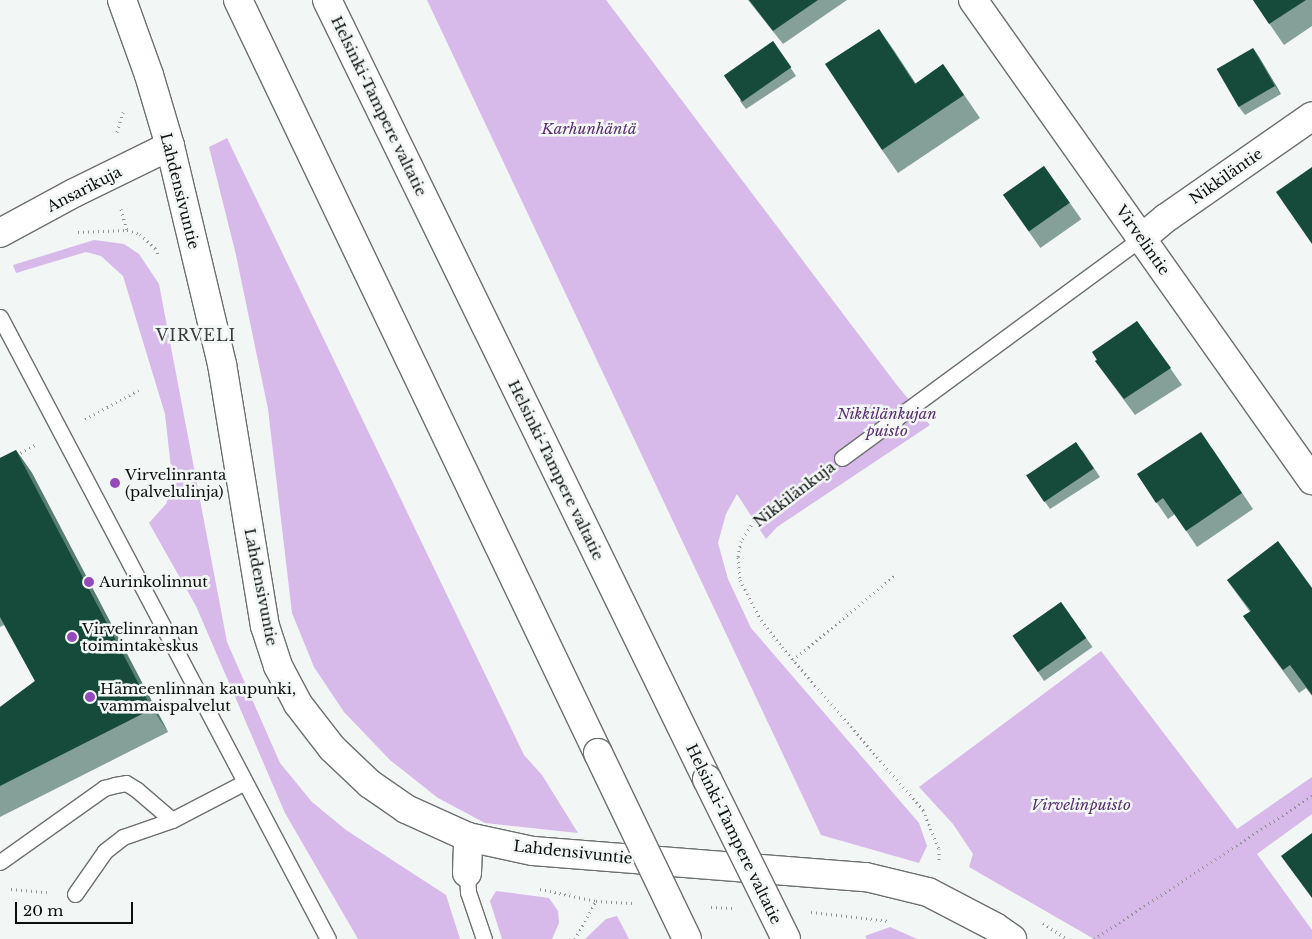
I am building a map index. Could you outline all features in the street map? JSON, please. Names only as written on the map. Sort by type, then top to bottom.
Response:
[{"type":"main road","name":"Lahdensivuntie","points":[[122,0],[170,146],[222,364],[265,626],[278,666],[298,704],[326,741],[370,784],[406,809],[468,836],[533,851],[866,877],[928,892],[995,927],[1012,939]]},
{"type":"main road","points":[[238,0],[687,939]]},
{"type":"main road","name":"Helsinki-Tampere valtatie","points":[[327,0],[786,939]]},
{"type":"main road","name":"Virvelintie","points":[[973,0],[1312,480]]},
{"type":"main road","name":"Nikkiläntie","points":[[1142,238],[1166,218],[1312,116]]},
{"type":"main road","name":"Ansarikuja","points":[[0,233],[74,193],[170,146]]},
{"type":"main road","points":[[467,872],[468,836]]},
{"type":"lane","name":"Nikkilänkuja","points":[[842,458],[1142,238]]},
{"type":"lane","points":[[0,318],[328,939]]},
{"type":"lane","points":[[75,894],[105,851],[123,837],[172,820],[245,782]]},
{"type":"lane","points":[[0,862],[104,788],[114,784],[126,783],[172,820]]},
{"type":"lane","points":[[467,872],[468,892],[484,939]]},
{"type":"path","name":"Nikkilänkuja","points":[[842,458],[754,521],[742,540],[738,557],[740,580],[761,620],[793,660],[923,810],[939,849],[938,863],[928,892]]},
{"type":"path","points":[[793,660],[895,576]]},
{"type":"path","points":[[1094,939],[1312,796]]},
{"type":"path","points":[[9,888],[75,894]]},
{"type":"path","points":[[575,939],[596,901]]},
{"type":"green space","points":[[427,0],[606,0],[896,384],[930,425],[777,527],[766,539],[737,494],[726,514],[718,543],[728,579],[751,628],[919,823],[927,846],[919,863],[821,835]]},
{"type":"green space","points":[[227,138],[524,755],[542,775],[578,833],[485,823],[438,798],[390,760],[344,712],[314,667],[292,613],[268,409],[236,255],[209,147]]},
{"type":"green space","points":[[94,240],[124,244],[139,254],[159,284],[227,642],[280,763],[312,802],[346,830],[446,895],[460,939],[358,939],[285,813],[196,606],[149,523],[166,504],[173,486],[165,414],[123,276],[101,256],[86,252],[16,273],[13,265]]},
{"type":"green space","name":"Virvelinpuisto","points":[[1101,651],[1237,829],[1312,777],[1312,814],[1257,854],[1312,930],[1312,939],[1094,939],[969,867],[973,854],[953,824],[919,787]]},
{"type":"green space","points":[[496,891],[549,898],[558,911],[559,923],[552,939],[502,939],[490,901]]},
{"type":"green space","points":[[617,916],[629,939],[585,939],[606,919]]},
{"type":"green space","points":[[890,927],[917,939],[867,939],[865,936]]},
{"type":"building","points":[[749,0],[818,0],[773,31]]},
{"type":"building","points":[[1253,0],[1306,0],[1269,24]]},
{"type":"building","points":[[879,29],[915,84],[943,64],[964,95],[882,150],[825,64]]},
{"type":"building","points":[[773,41],[791,67],[742,102],[724,75]]},
{"type":"building","points":[[1253,48],[1275,86],[1239,107],[1217,69]]},
{"type":"building","points":[[1044,166],[1070,203],[1029,232],[1003,195]]},
{"type":"building","points":[[1312,167],[1312,244],[1276,192]]},
{"type":"building","points":[[1137,321],[1171,368],[1124,399],[1095,361],[1097,360],[1092,352]]},
{"type":"building","points":[[1201,432],[1242,493],[1186,531],[1163,498],[1156,503],[1137,474]]},
{"type":"building","points":[[1076,442],[1094,469],[1044,502],[1026,476]]},
{"type":"building","points":[[16,450],[152,709],[0,786],[0,707],[35,681],[0,617],[0,458]]},
{"type":"building","points":[[1278,541],[1312,588],[1312,695],[1290,665],[1283,670],[1243,616],[1251,611],[1227,580]]},
{"type":"building","points":[[1061,602],[1086,638],[1038,672],[1013,636]]},
{"type":"building","points":[[1312,833],[1312,898],[1281,856]]},
{"type":"place","name":"Virvelinranta (palvelulinja)","points":[[115,483]]},
{"type":"place","name":"Aurinkolinnut","points":[[89,582]]},
{"type":"place","name":"Virvelinrannan toimintakeskus","points":[[72,637]]},
{"type":"place","name":"Hämeenlinnan kaupunki, vammaispalvelut","points":[[90,697]]},
{"type":"district","name":"VIRVELI","points":[[196,335]]},
{"type":"park label","name":"Karhunhäntä","points":[[589,129]]},
{"type":"park label","name":"Nikkilänkujan puisto","points":[[887,422]]}]
